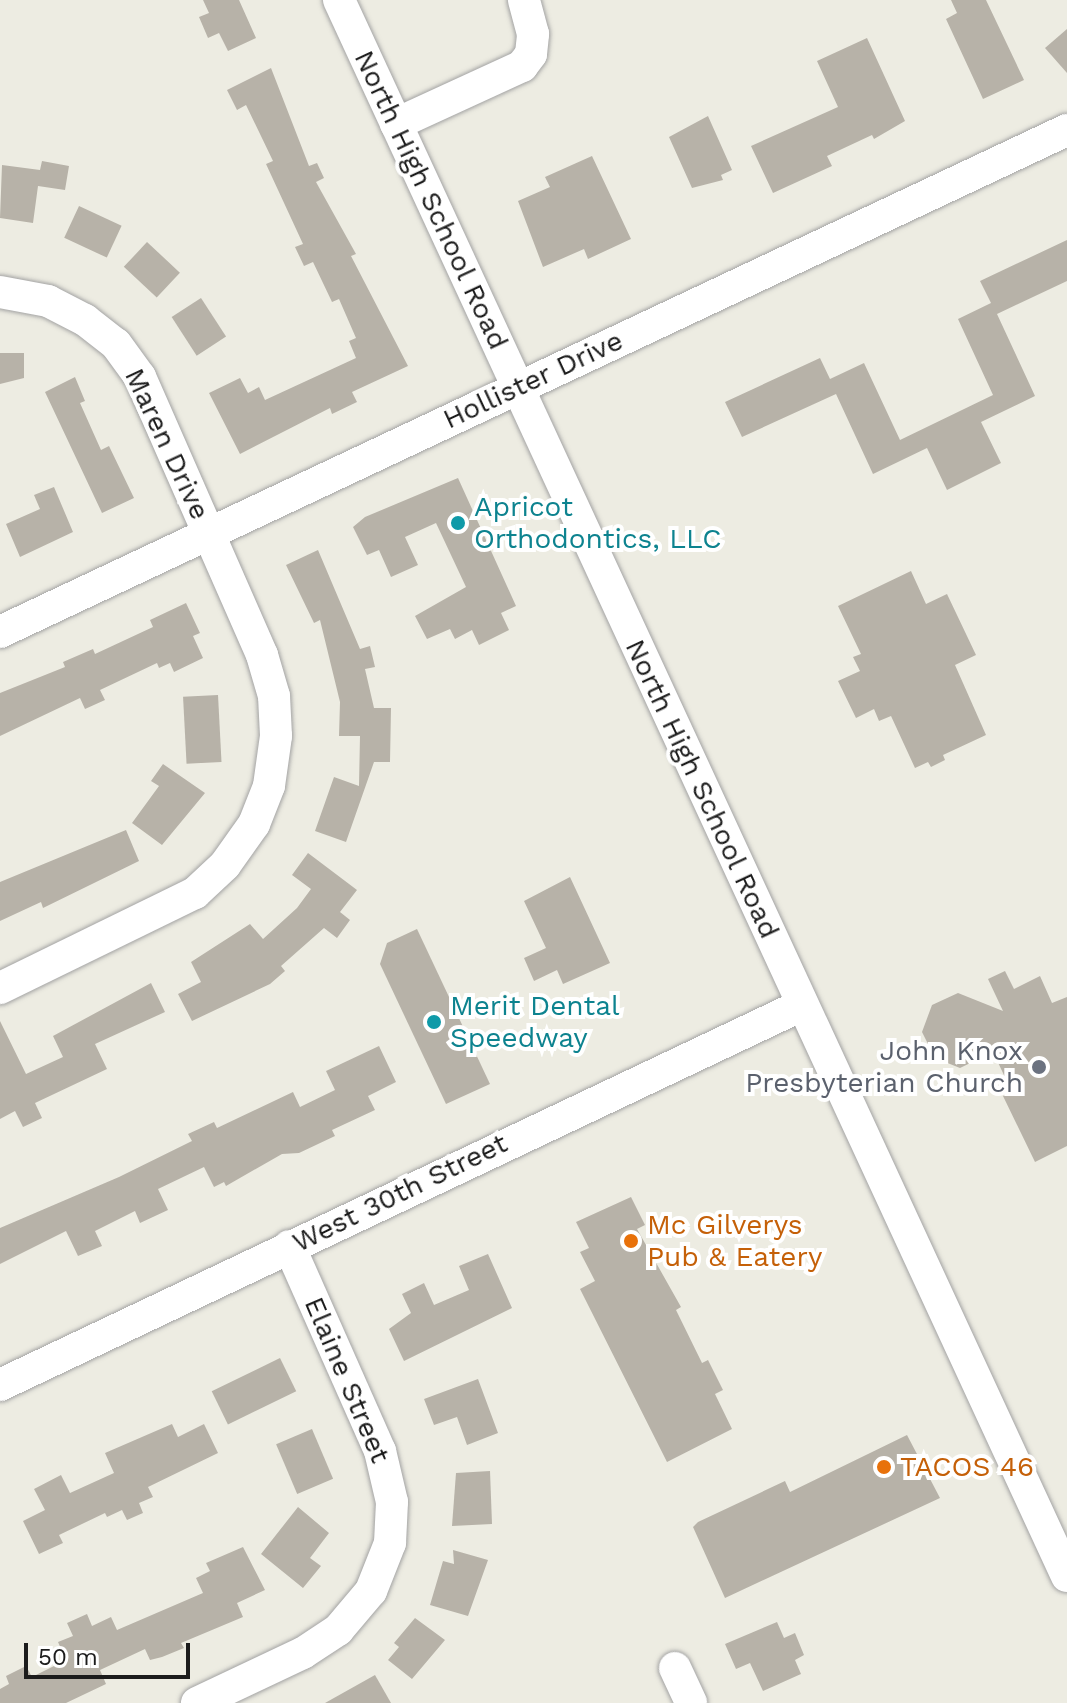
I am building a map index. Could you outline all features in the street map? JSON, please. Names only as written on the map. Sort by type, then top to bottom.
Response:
[{"type":"street","name":"North High School Road","points":[[339,0],[1067,1576]]},
{"type":"street","points":[[396,124],[522,66],[531,54],[533,34],[524,0]]},
{"type":"street","name":"Hollister Drive","points":[[0,632],[1067,130]]},
{"type":"street","name":"Maren Drive","points":[[0,292],[67,309],[123,352],[149,395],[209,533],[274,696],[273,766],[254,824],[225,865],[182,901],[0,988]]},
{"type":"street","name":"West 30th Street","points":[[0,1385],[802,1005]]},
{"type":"street","name":"Elaine Street","points":[[197,1703],[338,1630],[371,1591],[390,1543],[392,1502],[380,1451],[289,1246]]},
{"type":"street","points":[[675,1668],[691,1703]]},
{"type":"building","points":[[203,0],[239,0],[256,38],[228,51],[219,33],[208,38],[199,17],[209,13]]},
{"type":"building","points":[[951,0],[986,0],[1024,80],[983,99],[946,19],[957,13]]},
{"type":"building","points":[[1067,29],[1067,73],[1045,48]]},
{"type":"building","points":[[867,38],[905,121],[874,139],[872,135],[827,156],[832,166],[773,193],[751,146],[838,107],[817,61]]},
{"type":"building","points":[[271,68],[309,166],[317,163],[324,178],[316,182],[356,254],[351,256],[408,366],[352,392],[357,402],[332,414],[330,408],[240,454],[209,393],[240,378],[248,393],[259,387],[265,400],[356,358],[349,341],[356,338],[339,299],[332,302],[313,262],[304,266],[295,247],[303,244],[266,164],[273,161],[246,105],[237,110],[227,90]]},
{"type":"building","points":[[708,116],[732,170],[721,175],[723,180],[692,188],[669,137]]},
{"type":"building","points":[[592,156],[631,239],[588,259],[584,249],[543,267],[518,201],[550,187],[545,177]]},
{"type":"building","points":[[42,161],[69,166],[65,190],[38,186],[33,223],[0,218],[2,165],[40,170]]},
{"type":"building","points":[[79,206],[122,226],[107,258],[64,238]]},
{"type":"building","points":[[1067,240],[1067,281],[997,314],[1035,396],[981,422],[1001,463],[947,490],[927,448],[873,474],[836,394],[742,437],[725,402],[820,358],[830,379],[864,363],[900,440],[993,395],[958,319],[991,303],[980,281]]},
{"type":"building","points":[[147,242],[180,273],[157,298],[124,267]]},
{"type":"building","points":[[201,298],[226,337],[197,356],[172,317]]},
{"type":"building","points":[[0,353],[24,353],[24,378],[0,384]]},
{"type":"building","points":[[75,377],[85,401],[80,403],[101,450],[109,446],[134,498],[102,513],[45,392]]},
{"type":"building","points":[[458,478],[516,606],[501,613],[509,630],[479,645],[472,630],[455,639],[450,629],[427,639],[415,616],[466,587],[436,523],[405,537],[418,565],[391,577],[379,550],[367,555],[353,527],[365,517]]},
{"type":"building","points":[[54,487],[73,532],[20,557],[6,524],[40,509],[34,495]]},
{"type":"building","points":[[318,550],[360,649],[370,646],[375,667],[365,669],[374,708],[391,708],[390,762],[374,762],[346,842],[315,831],[334,777],[359,786],[360,736],[339,736],[340,702],[320,620],[314,623],[286,565]]},
{"type":"building","points":[[911,571],[926,604],[947,594],[976,655],[955,665],[986,735],[943,755],[945,760],[931,767],[928,762],[915,768],[891,716],[879,721],[874,709],[856,718],[838,681],[860,671],[853,657],[861,654],[838,606]]},
{"type":"building","points":[[186,603],[200,633],[193,636],[203,658],[174,672],[170,663],[159,668],[157,663],[100,690],[105,700],[85,709],[80,698],[0,736],[0,693],[65,667],[63,662],[93,649],[95,654],[153,627],[150,620]]},
{"type":"building","points":[[218,695],[222,762],[187,764],[183,697]]},
{"type":"building","points":[[163,764],[205,793],[162,845],[132,823],[159,786],[151,781]]},
{"type":"building","points":[[126,830],[139,861],[43,908],[41,902],[0,921],[0,882]]},
{"type":"building","points":[[308,853],[357,890],[340,912],[350,920],[337,938],[324,928],[281,966],[285,971],[270,984],[192,1021],[178,994],[201,982],[191,962],[250,924],[263,939],[297,908],[311,889],[292,875]]},
{"type":"building","points":[[570,877],[610,963],[563,984],[557,970],[534,981],[524,958],[546,948],[524,901]]},
{"type":"building","name":"Merit Dental Speedway","points":[[417,929],[490,1084],[446,1104],[380,964],[387,943]]},
{"type":"building","name":"John Knox Presbyterian Church","points":[[1005,971],[1014,989],[1040,976],[1052,1003],[1067,997],[1067,1146],[1035,1162],[1003,1096],[1012,1092],[993,1052],[960,1068],[935,1058],[922,1032],[932,1005],[958,993],[1003,1011],[988,979]]},
{"type":"building","points":[[151,983],[165,1012],[95,1044],[107,1069],[35,1103],[42,1118],[23,1127],[15,1111],[0,1119],[0,1021],[26,1074],[63,1057],[53,1036]]},
{"type":"building","points":[[379,1046],[396,1082],[368,1096],[375,1110],[332,1130],[335,1136],[299,1153],[282,1154],[226,1186],[224,1182],[214,1187],[204,1167],[158,1189],[168,1210],[140,1223],[135,1211],[95,1231],[102,1246],[78,1256],[66,1231],[0,1264],[0,1228],[119,1177],[192,1141],[188,1134],[214,1122],[217,1128],[293,1092],[300,1107],[335,1090],[326,1071]]},
{"type":"building","points":[[631,1197],[645,1225],[637,1229],[681,1307],[676,1310],[702,1363],[708,1360],[723,1390],[715,1394],[732,1429],[667,1462],[580,1289],[595,1281],[580,1252],[589,1248],[576,1222]]},
{"type":"building","points":[[488,1254],[512,1308],[404,1361],[389,1329],[411,1313],[402,1294],[424,1283],[434,1305],[469,1290],[459,1266]]},
{"type":"building","points":[[280,1358],[296,1391],[228,1425],[212,1391]]},
{"type":"building","points":[[478,1379],[498,1433],[467,1445],[457,1417],[434,1425],[424,1399]]},
{"type":"building","points":[[172,1424],[178,1437],[204,1424],[218,1453],[148,1487],[153,1497],[139,1503],[143,1513],[127,1520],[122,1510],[107,1517],[105,1513],[59,1535],[63,1543],[39,1554],[23,1521],[45,1510],[34,1489],[61,1475],[70,1493],[114,1473],[105,1453]]},
{"type":"building","points":[[312,1429],[333,1479],[297,1494],[276,1444]]},
{"type":"building","points":[[907,1435],[940,1498],[725,1598],[693,1527],[698,1522],[785,1481],[790,1492]]},
{"type":"building","points":[[490,1471],[492,1524],[452,1526],[456,1473]]},
{"type":"building","points":[[298,1507],[329,1533],[310,1558],[321,1566],[303,1588],[261,1554]]},
{"type":"building","points":[[243,1547],[265,1590],[237,1603],[243,1617],[181,1643],[184,1648],[162,1657],[150,1660],[145,1649],[100,1670],[106,1684],[66,1703],[0,1703],[0,1689],[9,1684],[6,1676],[26,1666],[32,1677],[66,1660],[58,1642],[73,1636],[67,1623],[87,1614],[92,1626],[111,1617],[117,1630],[203,1593],[196,1578],[210,1571],[206,1563]]},
{"type":"building","points":[[453,1550],[488,1560],[468,1616],[430,1605],[443,1561],[454,1564]]},
{"type":"building","points":[[415,1618],[445,1640],[412,1679],[388,1660],[399,1647],[394,1643]]},
{"type":"building","points":[[777,1622],[784,1638],[795,1633],[804,1655],[795,1660],[801,1674],[763,1691],[750,1663],[736,1669],[725,1644]]},
{"type":"building","points":[[375,1675],[391,1703],[325,1703]]},
{"type":"place","name":"Apricot Orthodontics, LLC","points":[[458,523]]},
{"type":"place","name":"Merit Dental Speedway","points":[[434,1022]]},
{"type":"place","name":"John Knox Presbyterian Church","points":[[1039,1067]]},
{"type":"place","name":"Mc Gilverys Pub & Eatery","points":[[631,1241]]},
{"type":"place","name":"TACOS 46","points":[[884,1467]]}]
